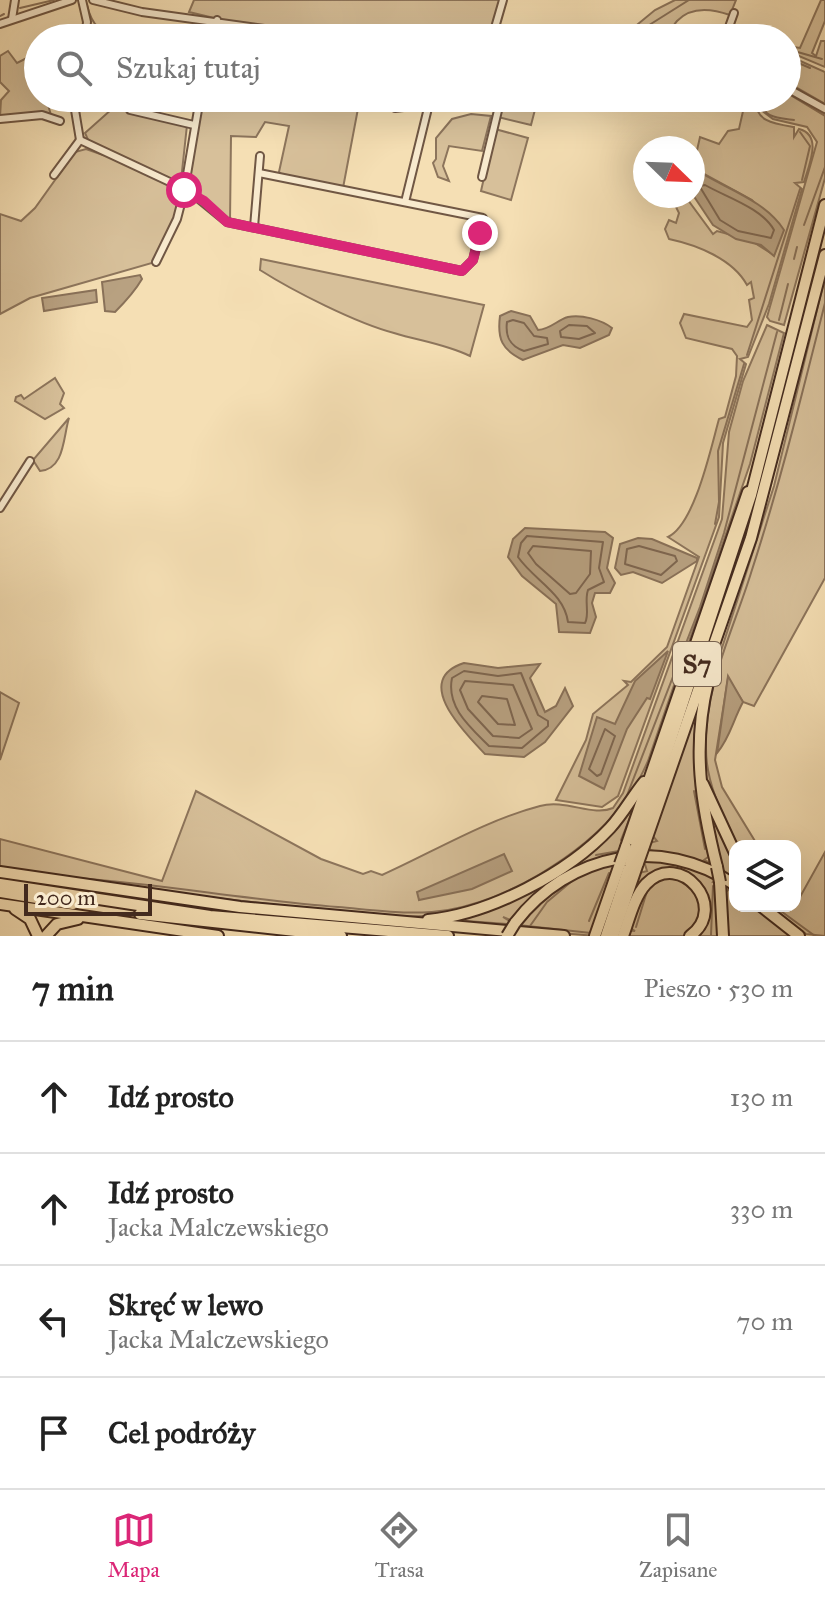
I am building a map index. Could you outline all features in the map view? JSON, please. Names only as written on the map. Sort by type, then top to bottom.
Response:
[{"type":"highway","name":"S7","points":[[611,932],[635,846],[755,480],[825,205]]},
{"type":"highway","name":"S7","points":[[635,846],[721,626],[763,497],[825,255]]},
{"type":"highway","points":[[611,932],[635,846],[650,776],[741,502],[755,480]]},
{"type":"highway","points":[[721,626],[703,705],[698,758],[701,801],[720,882],[723,936]]},
{"type":"highway","points":[[698,758],[709,800],[729,841]]},
{"type":"highway","points":[[395,921],[460,915],[514,894],[602,836],[650,776]]},
{"type":"highway","points":[[507,936],[538,897],[562,878],[616,857],[648,855],[684,860],[729,882]]},
{"type":"highway","points":[[0,872],[209,903],[564,936]]},
{"type":"highway","points":[[611,932],[645,885],[669,873],[694,882],[704,899],[704,917],[690,936]]},
{"type":"highway","points":[[0,884],[210,916],[448,936]]},
{"type":"highway","points":[[0,892],[163,917],[341,936]]},
{"type":"highway","points":[[1,904],[218,936]]},
{"type":"highway","points":[[1,904],[26,915],[38,936]]},
{"type":"highway","points":[[769,912],[799,936]]},
{"type":"highway","points":[[46,936],[62,922],[86,918]]},
{"type":"street","points":[[12,19],[15,0]]},
{"type":"street","points":[[0,24],[72,0]]},
{"type":"street","points":[[82,0],[86,24]]},
{"type":"street","points":[[93,0],[142,12],[235,24]]},
{"type":"street","points":[[496,24],[503,0]]},
{"type":"street","points":[[730,24],[734,13]]},
{"type":"street","points":[[216,24],[217,20]]},
{"type":"street","points":[[801,96],[825,109]]},
{"type":"street","points":[[54,175],[80,140],[75,112]]},
{"type":"street","points":[[139,112],[194,125]]},
{"type":"street","points":[[156,262],[177,219],[197,112]]},
{"type":"street","points":[[405,202],[427,112]]},
{"type":"street","points":[[482,177],[498,112]]},
{"type":"street","points":[[0,119],[42,115],[60,121]]},
{"type":"street","points":[[80,140],[204,201],[222,220],[462,271],[473,260],[483,218],[259,173]]},
{"type":"street","points":[[254,227],[260,156]]},
{"type":"street","points":[[0,508],[30,461]]},
{"type":"shaded area","points":[[194,0],[500,0],[493,24],[239,24],[189,12]]},
{"type":"shaded area","points":[[675,0],[736,0],[730,15],[709,10],[695,11],[675,24],[638,24],[655,10]]},
{"type":"shaded area","points":[[821,0],[825,0],[825,21],[812,53],[816,56],[821,41],[825,41],[825,67],[801,57],[801,46]]},
{"type":"shaded area","points":[[8,51],[17,63],[24,60],[24,112],[50,112],[51,115],[0,117],[1,100],[9,91],[0,82],[0,56]]},
{"type":"shaded area","points":[[801,61],[825,72],[825,104],[801,90]]},
{"type":"shaded area","points":[[801,98],[825,111],[825,178],[784,325],[767,317],[817,142],[807,127],[773,119],[764,112],[801,112]]},
{"type":"shaded area","points":[[109,112],[130,112],[187,125],[180,190],[184,191],[172,228],[152,263],[30,298],[0,314],[0,214],[21,221],[35,208],[75,152],[86,149],[103,155],[105,151],[89,142],[85,133]]},
{"type":"shaded area","points":[[200,112],[357,112],[343,188],[282,175],[279,172],[289,126],[265,122],[256,137],[231,136],[230,221],[187,184]]},
{"type":"shaded area","points":[[499,112],[534,112],[531,125],[498,117]]},
{"type":"shaded area","points":[[743,112],[758,112],[779,125],[794,127],[794,137],[799,129],[806,132],[811,137],[812,151],[804,182],[795,183],[802,189],[769,304],[748,357],[740,359],[746,364],[723,443],[719,517],[618,796],[602,807],[556,800],[586,740],[593,714],[628,685],[624,681],[631,682],[667,647],[699,557],[668,537],[678,529],[694,501],[719,419],[725,417],[736,376],[737,356],[732,349],[686,338],[680,323],[684,314],[747,327],[752,320],[749,300],[754,298],[751,282],[747,285],[724,261],[702,249],[669,239],[665,229],[669,220],[676,223],[679,213],[676,208],[694,208],[713,234],[717,231],[750,240],[774,255],[781,235],[752,200],[705,175],[705,139],[719,144],[728,131],[739,129]]},
{"type":"shaded area","points":[[471,114],[491,116],[482,151],[449,146],[443,166],[449,181],[438,177],[433,163],[436,159],[436,138],[452,119]]},
{"type":"shaded area","points":[[495,129],[528,138],[511,200],[481,191]]},
{"type":"shaded area","points":[[261,259],[484,305],[470,356],[379,328],[307,297],[260,270]]},
{"type":"shaded area","points":[[825,277],[825,578],[754,706],[743,702],[728,678],[715,760],[722,787],[754,840],[732,840],[706,785],[702,748],[711,682],[774,486]]},
{"type":"shaded area","points":[[767,325],[784,333],[750,464],[648,761],[616,816],[589,844],[538,878],[500,898],[465,910],[426,916],[367,914],[231,900],[0,869],[0,839],[162,881],[196,791],[321,859],[363,874],[371,871],[382,875],[480,828],[540,806],[550,804],[597,810],[613,808],[623,793],[722,519],[729,432],[743,381]]},
{"type":"shaded area","points":[[787,365],[794,367],[747,540],[642,845],[657,841],[652,835],[699,703],[696,780],[712,854],[704,860],[723,869],[704,794],[729,845],[729,878],[675,856],[645,853],[615,856],[586,864],[559,878],[534,897],[512,921],[518,923],[565,880],[592,867],[619,860],[647,858],[676,862],[706,872],[729,885],[729,887],[716,879],[713,882],[719,884],[721,936],[695,936],[705,920],[707,905],[704,891],[684,873],[670,870],[656,873],[639,888],[624,930],[635,931],[629,927],[646,887],[658,877],[672,875],[684,878],[701,897],[703,909],[699,923],[687,936],[596,936],[439,923],[498,905],[575,860],[616,825],[643,787],[627,838],[622,842],[622,848],[627,847],[744,503],[632,846],[639,846],[741,538]],"holes":[[[644,861],[647,871],[639,873],[619,934],[603,928],[626,864],[621,864],[600,928],[596,928],[616,863]]]},
{"type":"shaded area","points":[[55,378],[64,393],[60,404],[64,408],[45,419],[15,401],[16,397],[21,395],[24,399]]},
{"type":"shaded area","points":[[69,418],[59,458],[54,465],[40,471],[33,460]]},
{"type":"shaded area","points":[[0,692],[19,703],[0,760]]},
{"type":"shaded area","points":[[825,852],[825,936],[806,934],[778,912],[801,912],[801,895]]},
{"type":"shaded area","points":[[0,876],[216,907],[536,936],[230,914],[0,881]]},
{"type":"shaded area","points":[[729,889],[729,912],[765,912],[796,936],[727,936],[726,892]]},
{"type":"water","points":[[705,175],[766,210],[784,230],[774,256],[761,245],[736,239],[713,225],[702,208],[705,208]]},
{"type":"water","points":[[140,275],[142,279],[119,308],[115,312],[105,311],[102,282]]},
{"type":"water","points":[[96,290],[97,302],[44,311],[42,298]]},
{"type":"water","points":[[511,311],[530,316],[538,330],[573,316],[591,318],[612,328],[609,335],[580,348],[563,345],[523,360],[506,348],[500,337],[500,316]]},
{"type":"water","points":[[525,528],[605,532],[613,538],[607,568],[615,583],[610,593],[595,593],[592,603],[596,617],[590,633],[559,632],[556,604],[522,576],[508,557],[513,539]]},
{"type":"water","points":[[638,538],[652,539],[697,558],[697,561],[662,583],[633,572],[621,575],[615,568],[620,544]]},
{"type":"water","points":[[668,651],[650,699],[647,698],[627,729],[604,789],[579,776],[597,717],[615,724],[635,681]]},
{"type":"water","points":[[464,663],[498,668],[540,664],[530,678],[545,712],[556,706],[565,688],[573,706],[545,742],[524,757],[485,754],[456,720],[442,694],[442,681],[449,671]]},
{"type":"water","points":[[728,676],[743,702],[717,753]]},
{"type":"water","points":[[504,854],[512,871],[472,889],[419,900],[417,892]]},
{"type":"waterway","points":[[20,8],[54,0]]},
{"type":"waterway","points":[[651,24],[689,0]]},
{"type":"waterway","points":[[87,5],[96,24]]},
{"type":"waterway","points":[[0,16],[4,14]]},
{"type":"waterway","points":[[801,53],[822,59]]},
{"type":"waterway","points":[[801,64],[810,68]]},
{"type":"waterway","points":[[801,101],[825,116]]},
{"type":"waterway","points":[[766,112],[794,120]]},
{"type":"waterway","points":[[800,132],[810,146],[802,180]]},
{"type":"waterway","points":[[804,225],[825,167]]},
{"type":"waterway","points":[[747,355],[800,189]]},
{"type":"waterway","points":[[794,259],[797,247]]},
{"type":"waterway","points":[[779,320],[788,284]]},
{"type":"waterway","points":[[735,840],[716,799],[709,775],[706,749],[710,704],[721,660],[772,506],[825,303]]},
{"type":"waterway","points":[[626,798],[700,607],[724,533],[777,332]]},
{"type":"waterway","points":[[715,524],[719,502],[718,451],[744,364]]},
{"type":"waterway","points":[[694,791],[705,849]]},
{"type":"waterway","points":[[621,840],[635,805]]},
{"type":"waterway","points":[[65,877],[304,904],[393,912],[434,912],[494,897],[541,874],[584,844],[618,810]]},
{"type":"waterway","points":[[649,850],[702,861]]},
{"type":"waterway","points":[[596,855],[619,851]]},
{"type":"waterway","points":[[589,921],[609,873]]},
{"type":"waterway","points":[[530,926],[547,902],[572,881]]},
{"type":"waterway","points":[[711,935],[713,886]]},
{"type":"waterway","points":[[636,927],[648,888]]},
{"type":"waterway","points":[[782,912],[815,936]]},
{"type":"waterway","points":[[466,921],[507,924]]},
{"type":"waterway","points":[[518,925],[591,933]]},
{"type":"waterway","points":[[698,936],[703,931]]},
{"type":"route","points":[[184,190],[204,201],[227,222],[324,245],[462,271],[473,260],[480,233]]}]
